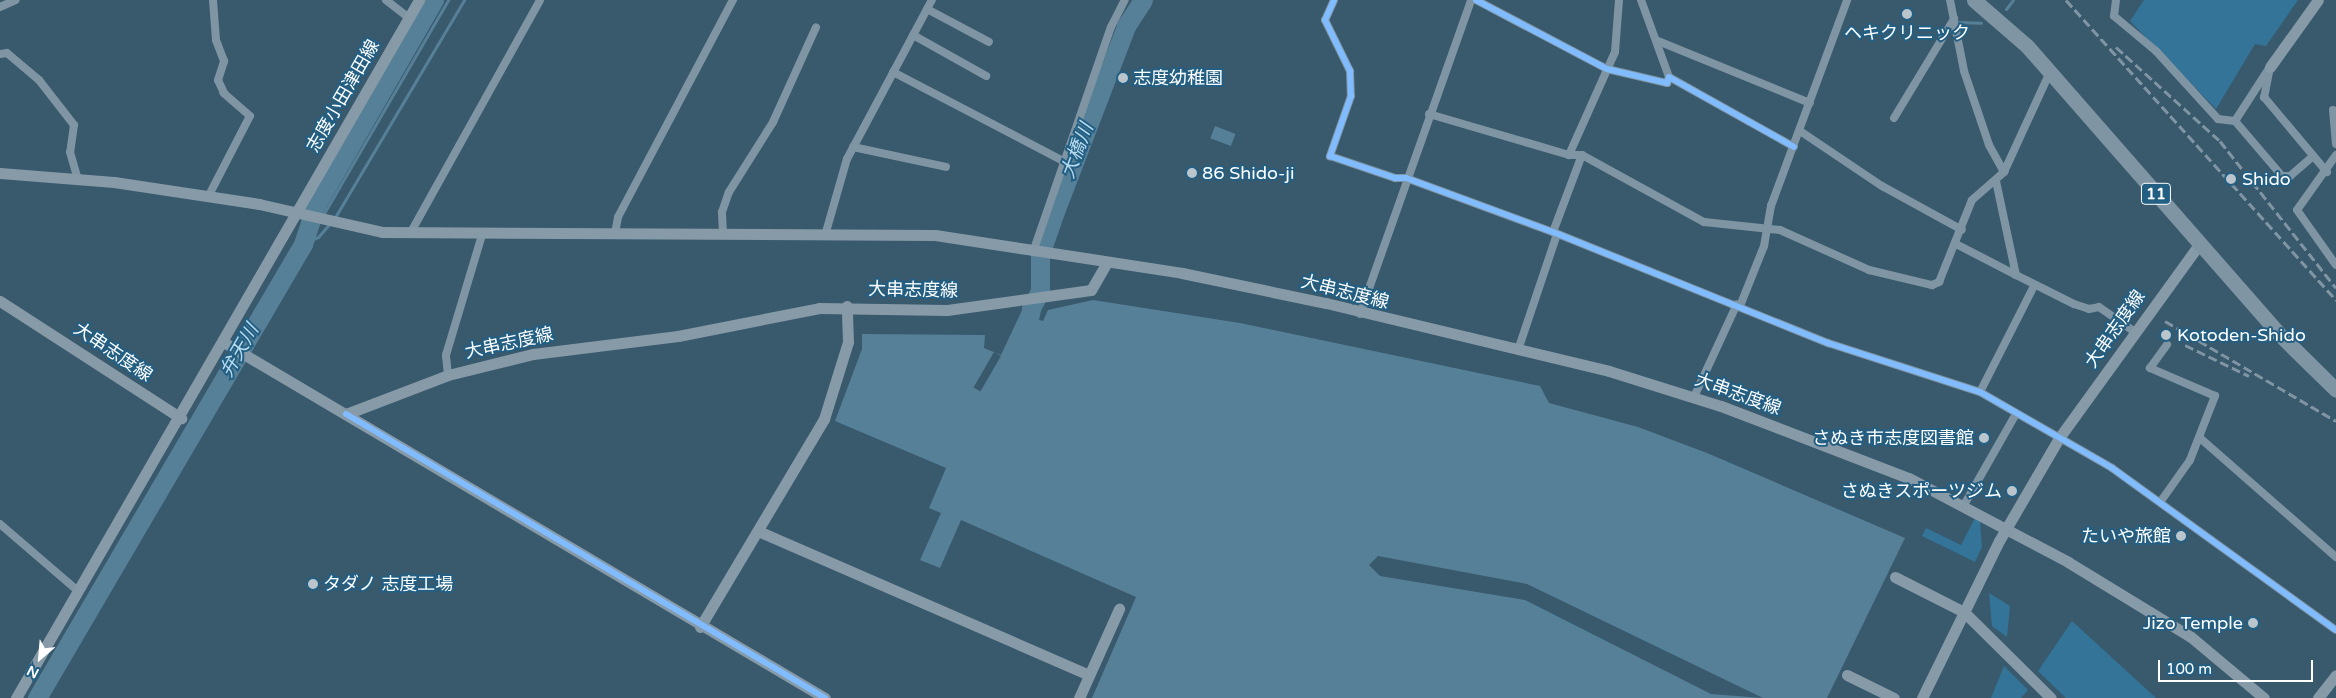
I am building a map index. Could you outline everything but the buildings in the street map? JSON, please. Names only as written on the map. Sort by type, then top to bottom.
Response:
[{"type":"highway","name":"11","points":[[1974,0],[2050,72],[2278,333],[2336,390]]},
{"type":"main road","name":"志度小田津田線","points":[[225,343],[296,211],[419,0]]},
{"type":"main road","points":[[2270,67],[2318,0]]},
{"type":"main road","name":"大串志度線","points":[[0,173],[78,180],[208,197],[296,211],[362,230],[616,233],[826,232],[935,235],[1230,283],[1360,315],[1518,350],[1694,397],[1910,478],[2007,528],[2060,438],[2200,243]]},
{"type":"main road","name":"大串志度線","points":[[346,414],[448,375],[533,354],[678,336],[847,306],[948,310],[1024,302],[1091,290],[1106,262]]},
{"type":"main road","name":"大串志度線","points":[[0,301],[181,418]]},
{"type":"main road","points":[[700,627],[824,419],[848,342],[847,306]]},
{"type":"main road","points":[[16,698],[225,343],[700,627],[825,698]]},
{"type":"main road","points":[[1922,698],[2007,528],[2191,637],[2264,698]]},
{"type":"main road","points":[[758,532],[1089,675]]},
{"type":"main road","points":[[1895,577],[1964,612],[2051,698]]},
{"type":"main road","points":[[1079,698],[1119,609]]},
{"type":"main road","points":[[1847,675],[1894,698]]},
{"type":"main road","points":[[2318,698],[2336,675]]},
{"type":"street","points":[[0,7],[16,0]]},
{"type":"street","points":[[208,197],[250,116],[224,93],[218,80],[224,61],[216,40],[213,0]]},
{"type":"street","points":[[386,0],[409,18]]},
{"type":"street","points":[[411,232],[540,0]]},
{"type":"street","points":[[616,233],[618,217],[733,0]]},
{"type":"street","points":[[826,232],[852,147],[932,0]]},
{"type":"street","points":[[1034,252],[1063,161],[1111,27],[1125,0]]},
{"type":"street","points":[[1334,0],[1325,20],[1350,71],[1351,96],[1330,156],[1395,178],[1406,178],[1555,233],[1837,346],[1980,392],[2060,438],[2161,501],[2336,630]]},
{"type":"street","points":[[1360,315],[1406,178],[1471,0]]},
{"type":"street","points":[[1476,0],[1607,69],[1667,83],[1669,77],[1658,41],[1642,0]]},
{"type":"street","points":[[1569,155],[1615,52],[1619,0]]},
{"type":"street","points":[[1694,397],[1764,246],[1766,227],[1847,0]]},
{"type":"street","points":[[1950,0],[1964,70],[1989,145],[2004,172]]},
{"type":"street","points":[[2116,0],[2114,16],[2156,50],[2218,119],[2235,121],[2282,176],[2290,176],[2312,156]]},
{"type":"street","points":[[927,9],[989,42]]},
{"type":"street","points":[[1894,118],[1954,19]]},
{"type":"street","points":[[723,233],[722,212],[729,192],[773,122],[816,28]]},
{"type":"street","points":[[913,35],[986,76]]},
{"type":"street","points":[[1658,41],[1810,103]]},
{"type":"street","points":[[0,54],[7,53],[40,80],[74,125],[70,152],[78,180]]},
{"type":"street","points":[[2235,121],[2270,67]]},
{"type":"street","points":[[2270,67],[2264,97],[2327,172]]},
{"type":"street","points":[[893,72],[1063,161]]},
{"type":"street","points":[[1429,114],[1569,155],[1582,155],[1704,222],[1738,229],[1766,227],[1820,246],[1869,270],[1932,285],[1939,282],[1962,230],[1972,200],[1982,188],[1996,181],[2004,172],[2050,72]]},
{"type":"street","points":[[1669,77],[1794,147]]},
{"type":"street","points":[[2333,110],[2336,144]]},
{"type":"street","points":[[1800,131],[1882,186],[1962,230]]},
{"type":"street","points":[[852,147],[946,167]]},
{"type":"street","points":[[1518,350],[1582,155]]},
{"type":"street","points":[[2336,156],[2327,172],[2297,210],[2336,265]]},
{"type":"street","points":[[1996,181],[2016,275]]},
{"type":"street","points":[[448,375],[446,355],[483,232]]},
{"type":"street","points":[[1956,244],[2034,286],[2089,310],[2098,307],[2135,332]]},
{"type":"street","points":[[1980,392],[2034,286]]},
{"type":"street","points":[[2161,501],[2200,438],[2215,396],[2150,368],[2166,345]]},
{"type":"street","points":[[1964,505],[2016,414]]},
{"type":"street","points":[[2200,438],[2336,557]]},
{"type":"street","points":[[0,524],[79,592]]},
{"type":"shaded area","points":[[2144,0],[2298,0],[2266,46],[2255,44],[2216,109],[2130,21]]},
{"type":"shaded area","points":[[1215,126],[1236,134],[1231,146],[1210,138]]},
{"type":"shaded area","points":[[1093,300],[1240,323],[1540,386],[1549,403],[1638,427],[1707,453],[1905,538],[1827,698],[1092,698],[1136,597],[961,520],[940,568],[920,560],[941,513],[929,508],[946,468],[835,421],[862,349],[862,334],[985,335],[984,348],[1001,355],[1023,308],[1042,306],[1039,320],[1043,321],[1048,310]]},
{"type":"shaded area","points":[[1975,518],[1980,520],[1982,547],[1975,562],[1922,536],[1926,528],[1961,545]]},
{"type":"shaded area","points":[[1989,593],[2010,606],[2007,637],[1992,626]]},
{"type":"shaded area","points":[[2072,621],[2156,698],[2066,698],[2038,671]]},
{"type":"shaded area","points":[[2004,666],[2028,690],[2021,698],[1991,698]]},
{"type":"pier","points":[[994,352],[1001,356],[980,392],[974,388]]},
{"type":"pier","points":[[1378,556],[1527,584],[1763,698],[1711,694],[1525,600],[1380,576],[1369,565]]},
{"type":"waterway","name":"弁天川","points":[[37,698],[303,244],[316,205],[434,0]]},
{"type":"waterway","points":[[323,215],[448,0]]},
{"type":"waterway","points":[[334,219],[464,0]]},
{"type":"waterway","name":"大橋川","points":[[1031,308],[1040,291],[1040,255],[1054,214],[1126,26],[1143,0]]},
{"type":"waterway","points":[[2006,9],[2013,0]]},
{"type":"waterway","points":[[1957,22],[1981,23]]},
{"type":"waterway","name":"弁天川","points":[[303,244],[319,220]]},
{"type":"waterway","points":[[303,244],[318,237],[330,223]]},
{"type":"railway","points":[[2066,0],[2336,300]]},
{"type":"railway","points":[[2116,47],[2220,141],[2336,288]]},
{"type":"railway","points":[[2165,321],[2336,421]]},
{"type":"railway","points":[[2185,345],[2249,376]]},
{"type":"cycle path","points":[[1334,0],[1325,20],[1350,71],[1351,96],[1330,156],[1395,178],[1406,178],[1553,232],[1828,343],[1980,392],[2112,468],[2336,630]]},
{"type":"cycle path","points":[[1476,0],[1607,69],[1667,83],[1669,77],[1794,147]]},
{"type":"cycle path","points":[[346,414],[825,698]]},
{"type":"place","name":"ヘキクリニック","points":[[1907,14]]},
{"type":"place","name":"志度幼稚園","points":[[1123,78]]},
{"type":"place","name":"86 Shido-ji","points":[[1192,173]]},
{"type":"place","name":"Shido","points":[[2231,179]]},
{"type":"place","name":"Kotoden-Shido","points":[[2166,335]]},
{"type":"place","name":"さぬき市志度図書館","points":[[1984,438]]},
{"type":"place","name":"さぬきスポーツジム","points":[[2012,491]]},
{"type":"place","name":"たいや旅館","points":[[2181,536]]},
{"type":"place","name":"タダノ 志度工場","points":[[313,584]]},
{"type":"place","name":"Jizo Temple","points":[[2253,623]]}]
